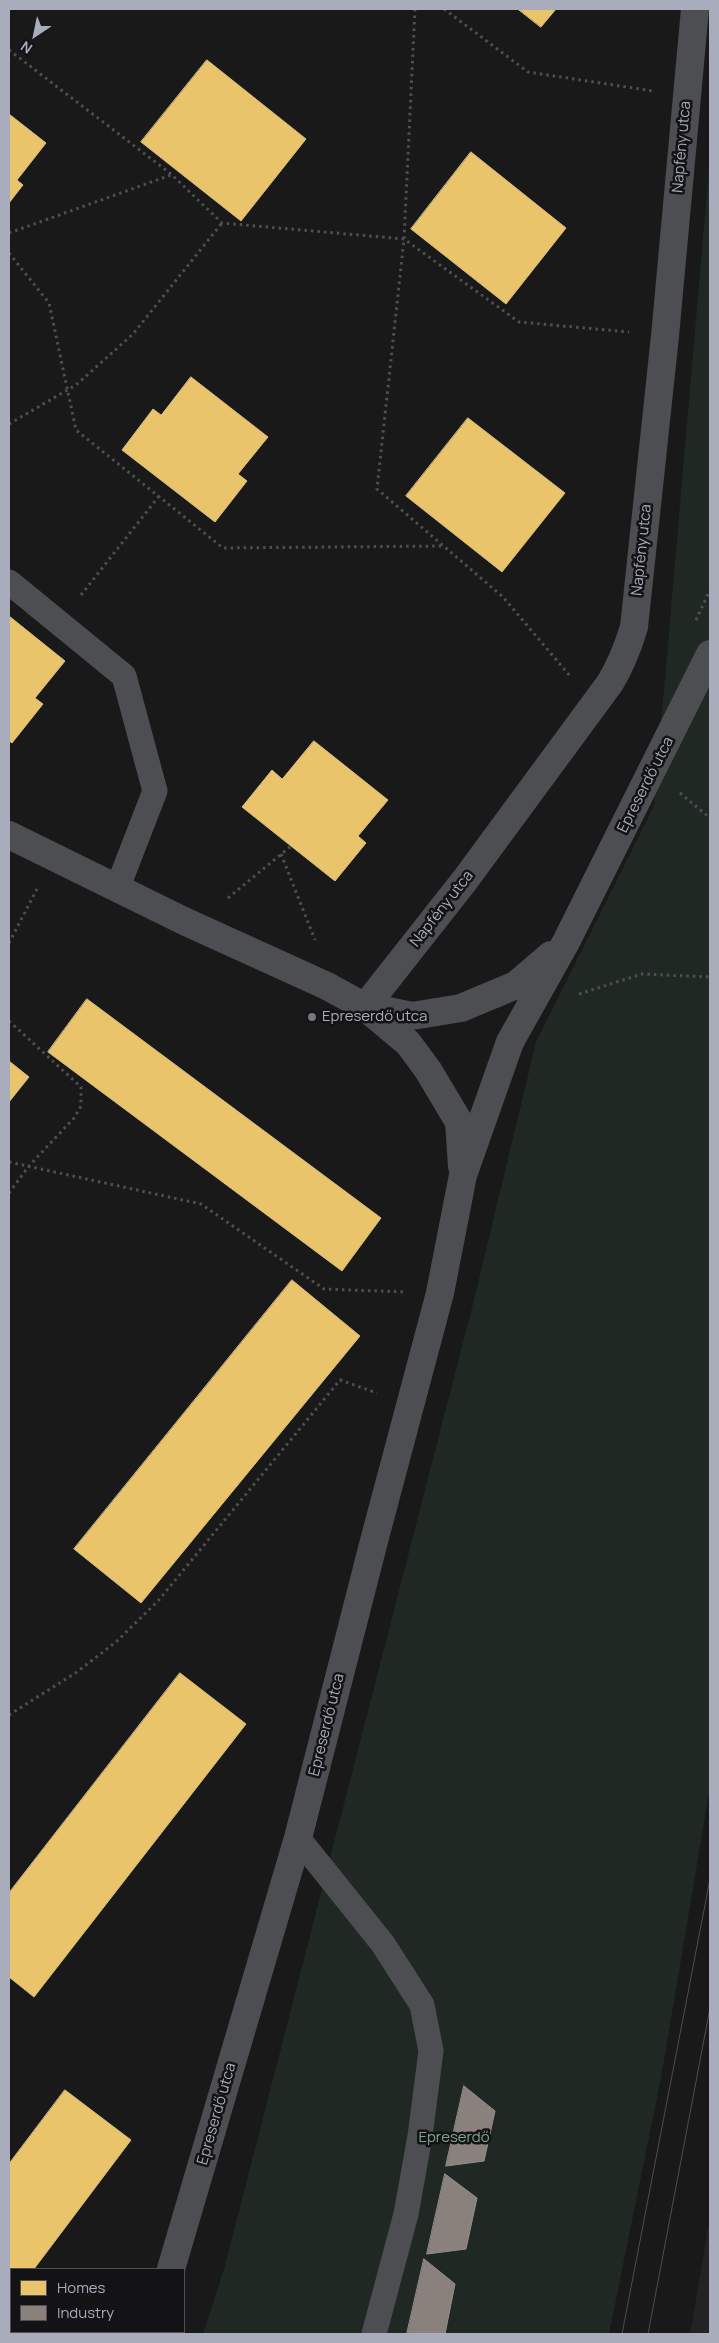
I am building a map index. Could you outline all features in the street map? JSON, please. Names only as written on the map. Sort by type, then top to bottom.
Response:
[{"type":"street","name":"Napfény utca","points":[[365,1007],[465,880],[622,664],[634,627],[665,336],[695,9]]},
{"type":"street","name":"Epreserdő utca","points":[[171,2268],[298,1838],[374,1540],[440,1293],[463,1175],[510,1042],[566,942],[710,654]]},
{"type":"street","name":"Epreserdő utca","points":[[9,835],[117,889],[327,986],[365,1007],[408,1043],[428,1070],[458,1122],[463,1175]]},
{"type":"street","name":"Epreserdő utca","points":[[365,1007],[412,1016],[461,1008],[516,985],[566,942]]},
{"type":"lane","points":[[9,582],[124,676],[155,791],[117,889]]},
{"type":"lane","points":[[298,1838],[383,1944],[422,2004],[431,2051],[420,2136],[406,2214],[374,2334]]},
{"type":"path","points":[[415,9],[404,239],[377,489],[503,597],[593,704]]},
{"type":"path","points":[[444,9],[528,72],[686,96]]},
{"type":"path","points":[[9,50],[171,174],[222,223],[404,239],[519,322],[665,336]]},
{"type":"path","points":[[9,233],[171,174]]},
{"type":"path","points":[[9,424],[76,385],[133,334],[222,223]]},
{"type":"path","points":[[9,253],[49,303],[76,430],[223,548],[444,546]]},
{"type":"path","points":[[60,624],[159,496]]},
{"type":"path","points":[[228,898],[290,846]]},
{"type":"path","points":[[281,854],[315,940]]},
{"type":"path","points":[[9,944],[53,857]]},
{"type":"path","points":[[9,1020],[81,1087],[80,1106],[74,1118],[28,1166],[9,1194]]},
{"type":"path","points":[[9,1162],[201,1204],[324,1289],[440,1293]]},
{"type":"path","points":[[9,1715],[77,1672],[117,1641],[158,1600],[340,1380],[411,1407]]},
{"type":"shaded area","points":[[710,2217],[710,2334],[690,2334]]},
{"type":"green space","name":"Epreserdő","points":[[710,157],[710,1787],[661,2078],[609,2334],[203,2334],[224,2269],[475,1296],[536,1042],[654,806]]},
{"type":"building: Homes","points":[[518,9],[556,9],[541,27]]},
{"type":"building: Homes","points":[[207,60],[306,139],[241,221],[141,142]]},
{"type":"building: Homes","points":[[9,114],[46,143],[17,180],[23,185],[9,203]]},
{"type":"building: Homes","points":[[471,152],[566,228],[506,304],[411,229]]},
{"type":"building: Homes","points":[[191,377],[268,437],[238,474],[247,481],[215,522],[122,450],[153,409],[161,415]]},
{"type":"building: Homes","points":[[468,418],[565,493],[502,572],[406,496]]},
{"type":"building: Homes","points":[[9,616],[65,661],[35,698],[43,704],[12,743],[9,741]]},
{"type":"building: Homes","points":[[314,741],[388,800],[358,836],[366,843],[335,881],[242,807],[272,770],[282,779]]},
{"type":"building: Homes","points":[[87,999],[381,1218],[342,1271],[48,1052]]},
{"type":"building: Homes","points":[[9,1061],[29,1077],[9,1102]]},
{"type":"building: Homes","points":[[292,1280],[360,1336],[141,1603],[74,1549]]},
{"type":"building: Homes","points":[[180,1673],[246,1724],[34,1997],[9,1977],[9,1893]]},
{"type":"building: Homes","points":[[65,2090],[131,2140],[35,2268],[10,2268],[9,2302],[9,2164]]},
{"type":"building: Industry","points":[[464,2086],[495,2111],[484,2161],[446,2166]]},
{"type":"building: Industry","points":[[445,2174],[477,2198],[466,2249],[427,2254]]},
{"type":"building: Industry","points":[[424,2259],[455,2284],[445,2334],[407,2334]]},
{"type":"tram line","points":[[622,2334],[710,1879]]},
{"type":"tram line","points":[[648,2334],[710,2008]]},
{"type":"place","name":"Epreserdő utca","points":[[312,1017]]}]
